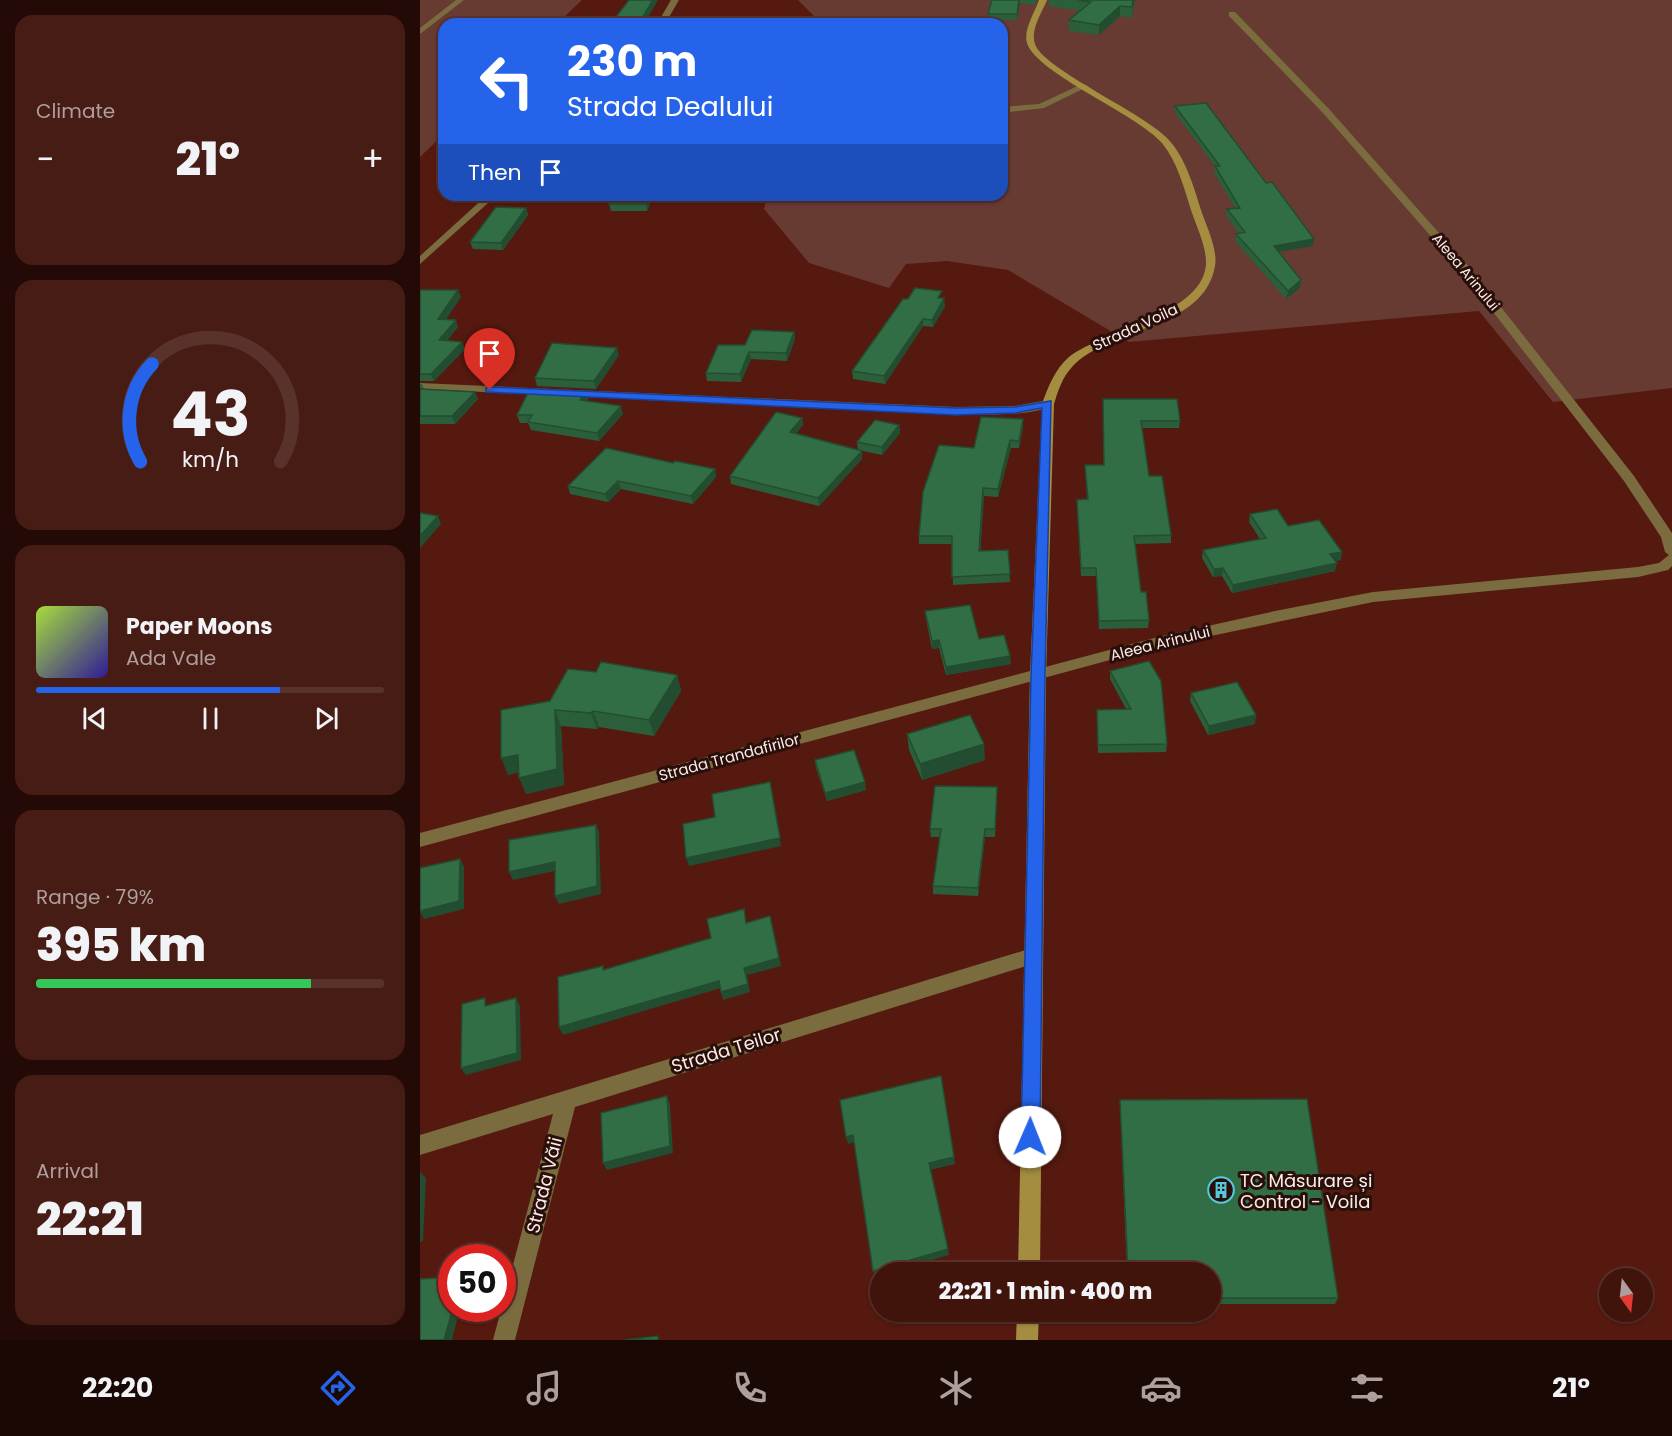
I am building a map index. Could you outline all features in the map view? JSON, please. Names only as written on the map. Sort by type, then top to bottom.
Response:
[{"type":"main road","name":"Strada Voila","points":[[1029,1262],[1038,675],[1048,404],[1058,378],[1074,358],[1100,342],[1162,317],[1182,305],[1199,292],[1210,276],[1208,248],[1173,151],[1164,140],[1137,118],[1040,56],[1031,44],[1034,24],[1044,0]]},
{"type":"main road","points":[[1028,1322],[1028,1340]]},
{"type":"street","points":[[420,32],[460,0]]},
{"type":"street","points":[[664,18],[675,0]]},
{"type":"street","name":"Aleea Arinului","points":[[1232,14],[1326,111],[1467,271],[1629,480],[1668,537],[1672,552]]},
{"type":"street","points":[[1008,109],[1041,106],[1085,86]]},
{"type":"street","points":[[420,261],[485,201]]},
{"type":"street","points":[[420,386],[956,411],[1015,410],[1048,404]]},
{"type":"street","name":"Aleea Arinului","points":[[1038,675],[1158,642],[1373,597],[1638,572],[1663,567],[1672,559]]},
{"type":"street","name":"Strada Trandafirilor","points":[[420,840],[1038,675]]},
{"type":"street","name":"Strada Teilor","points":[[420,1145],[1032,956]]},
{"type":"street","name":"Strada Văii","points":[[504,1340],[566,1101]]},
{"type":"shaded area","points":[[420,0],[582,0],[563,18],[438,18],[438,140],[420,157]]},
{"type":"shaded area","points":[[798,0],[1672,0],[1672,388],[1553,402],[1479,311],[1129,342],[1008,270],[947,261],[906,264],[889,288],[809,263],[764,209],[766,201],[1008,201],[1008,18],[815,17]]},
{"type":"building","points":[[629,0],[653,0],[642,18],[615,18]]},
{"type":"building","points":[[992,0],[1019,0],[1017,14],[988,14]]},
{"type":"building","points":[[1078,0],[1133,0],[1132,7],[1120,6],[1099,25],[1069,20],[1091,2]]},
{"type":"building","points":[[1206,103],[1266,183],[1272,182],[1314,239],[1274,246],[1301,280],[1288,291],[1236,234],[1245,232],[1227,209],[1240,208],[1215,166],[1220,166],[1175,106]]},
{"type":"building","points":[[610,201],[647,201],[646,204],[609,204]]},
{"type":"building","points":[[496,207],[526,208],[501,243],[470,242]]},
{"type":"building","points":[[915,288],[942,291],[938,298],[944,298],[932,320],[923,319],[884,376],[852,371],[903,299],[908,299]]},
{"type":"building","points":[[420,290],[458,290],[438,319],[456,320],[439,340],[462,342],[431,374],[420,374]]},
{"type":"building","points":[[752,330],[794,332],[786,353],[749,352],[740,374],[706,373],[718,345],[745,345]]},
{"type":"building","points":[[552,343],[617,348],[594,381],[535,378]]},
{"type":"building","points":[[420,389],[475,392],[452,416],[420,416]]},
{"type":"building","points":[[530,389],[586,392],[580,400],[621,406],[597,433],[528,422],[532,415],[517,415]]},
{"type":"building","points":[[1103,399],[1177,399],[1180,421],[1141,421],[1149,476],[1162,476],[1171,535],[1134,536],[1141,592],[1146,592],[1149,620],[1099,621],[1096,568],[1081,568],[1077,500],[1088,499],[1085,465],[1104,465]]},
{"type":"building","points":[[776,412],[802,418],[790,432],[862,451],[818,498],[730,476]]},
{"type":"building","points":[[981,417],[1023,419],[1019,441],[1010,440],[998,489],[983,488],[979,551],[1008,550],[1010,574],[952,577],[952,536],[919,536],[923,492],[939,445],[974,448]]},
{"type":"building","points":[[875,420],[899,425],[882,447],[857,442]]},
{"type":"building","points":[[606,448],[673,463],[675,461],[715,469],[691,496],[618,481],[605,494],[568,486]]},
{"type":"building","points":[[1277,509],[1288,526],[1319,520],[1342,552],[1330,554],[1337,563],[1233,585],[1223,568],[1214,569],[1203,550],[1266,538],[1250,514]]},
{"type":"building","points":[[420,513],[438,516],[420,536]]},
{"type":"building","points":[[970,605],[979,639],[1004,635],[1010,656],[946,667],[939,640],[932,641],[925,611]]},
{"type":"building","points":[[1149,661],[1161,681],[1167,744],[1098,745],[1097,710],[1131,709],[1110,671]]},
{"type":"building","points":[[601,662],[677,675],[649,720],[593,711],[591,713],[555,710],[557,769],[519,778],[518,755],[501,758],[501,710],[550,701],[568,669],[596,672]]},
{"type":"building","points":[[1237,682],[1256,715],[1209,726],[1191,693]]},
{"type":"building","points":[[970,715],[984,744],[920,764],[907,734]]},
{"type":"building","points":[[854,750],[865,782],[825,793],[815,760]]},
{"type":"building","points":[[770,782],[780,838],[686,858],[683,824],[715,817],[712,794]]},
{"type":"building","points":[[935,786],[997,787],[995,829],[985,829],[978,888],[933,886],[941,829],[930,829]]},
{"type":"building","points":[[596,825],[597,886],[555,896],[555,862],[509,872],[509,840]]},
{"type":"building","points":[[460,859],[459,901],[420,911],[420,868]]},
{"type":"building","points":[[744,909],[746,923],[770,916],[779,958],[744,968],[748,984],[721,992],[719,981],[559,1027],[558,977],[603,966],[603,970],[711,938],[707,919]]},
{"type":"building","points":[[485,998],[485,1006],[516,998],[517,1053],[461,1068],[462,1004]]},
{"type":"building","points":[[941,1076],[954,1157],[929,1163],[948,1249],[904,1262],[872,1262],[853,1135],[846,1137],[840,1100]]},
{"type":"building","points":[[667,1096],[670,1146],[603,1163],[601,1113]]},
{"type":"building","name":"TC Măsurare și Control - Voila","points":[[1307,1099],[1338,1298],[1221,1298],[1221,1262],[1128,1262],[1120,1100]]},
{"type":"building","points":[[438,1278],[438,1322],[449,1322],[444,1340],[420,1340],[420,1279]]},
{"type":"building","points":[[658,1336],[658,1340],[625,1340]]},
{"type":"place","name":"TC Măsurare și Control - Voila","points":[[1221,1190]]},
{"type":"route","points":[[490,390],[956,411],[1015,410],[1048,404],[1038,675],[1030,1137]]}]
